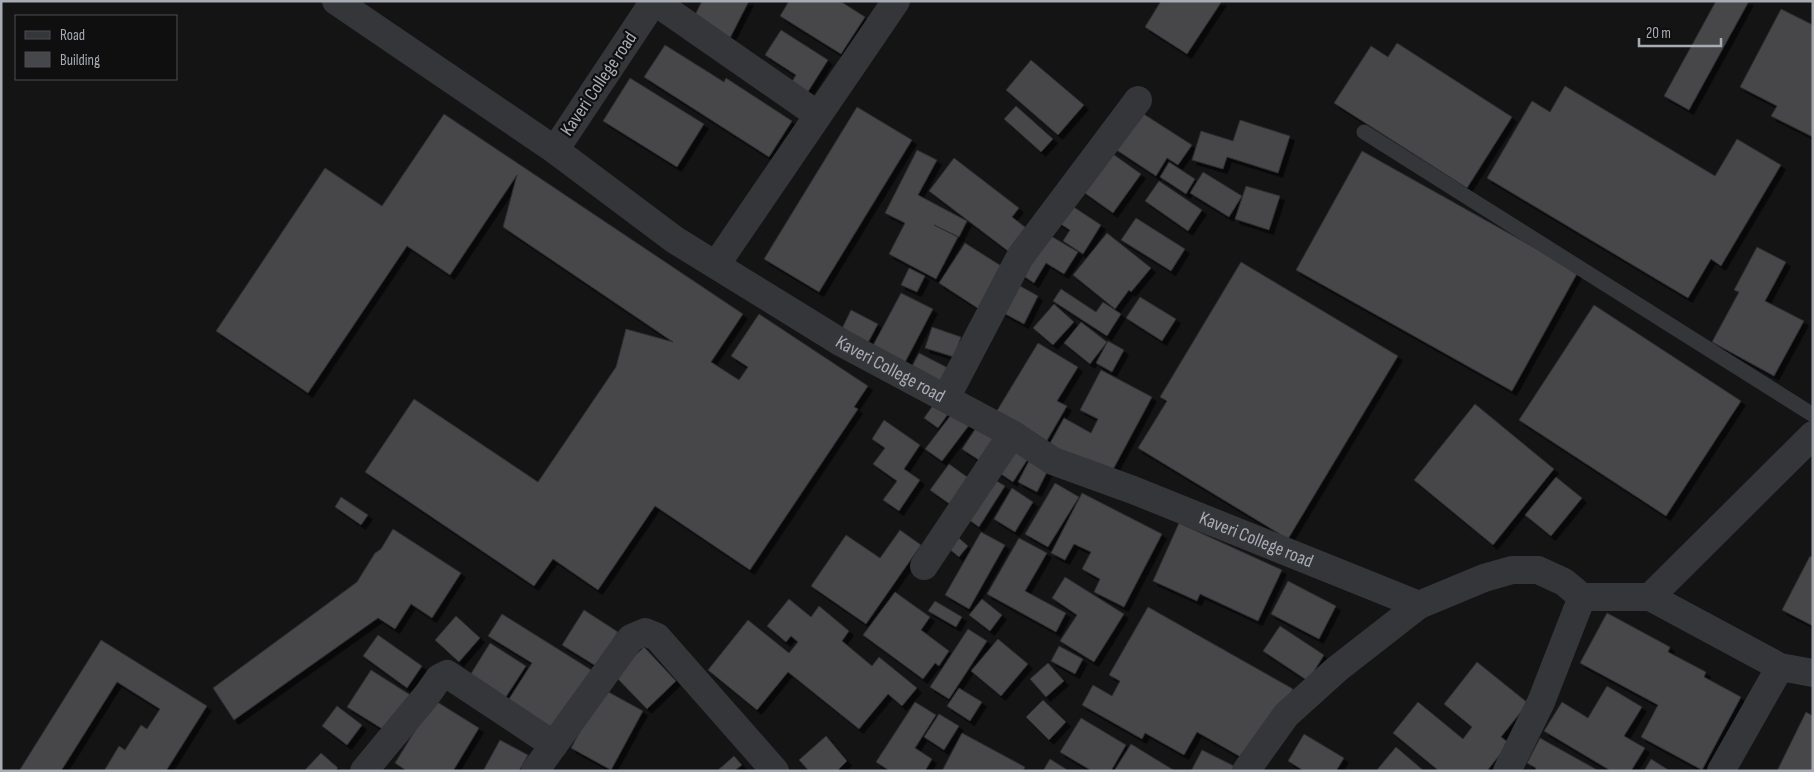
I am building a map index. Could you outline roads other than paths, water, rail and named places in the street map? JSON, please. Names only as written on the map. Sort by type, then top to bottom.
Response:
[{"type":"street","points":[[336,1],[555,150]]},
{"type":"street","points":[[654,1],[818,115]]},
{"type":"street","name":"Kaveri College road","points":[[654,1],[555,150],[675,240],[842,343],[1012,434],[1053,461],[1132,490],[1419,605]]},
{"type":"street","points":[[716,265],[896,1]]},
{"type":"street","points":[[946,398],[1020,257],[1138,100]]},
{"type":"street","points":[[924,566],[1012,434]]},
{"type":"street","points":[[1650,597],[1813,435]]},
{"type":"street","points":[[1246,771],[1286,715],[1337,669],[1419,605],[1484,578],[1512,570],[1538,570],[1564,582],[1582,597],[1650,597],[1780,667],[1813,673]]},
{"type":"street","points":[[1507,771],[1541,702],[1582,597]]},
{"type":"street","points":[[535,771],[631,638],[645,632],[657,638],[775,771]]},
{"type":"street","points":[[1721,771],[1780,667]]},
{"type":"street","points":[[364,771],[427,695],[438,678],[447,674],[554,745]]},
{"type":"lane","points":[[1364,132],[1813,415]]}]
